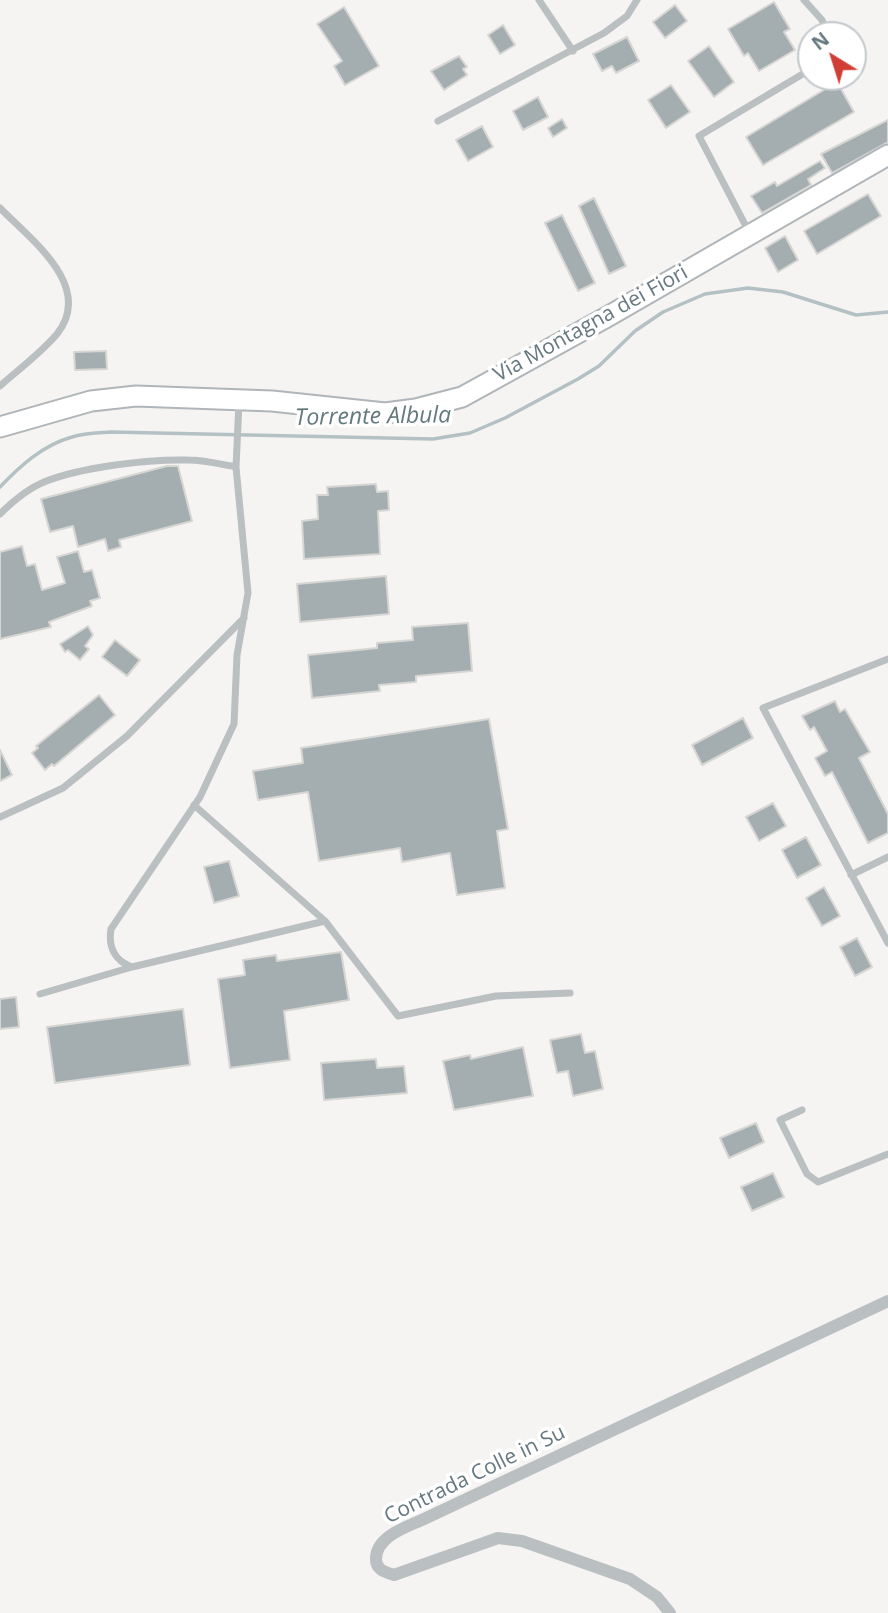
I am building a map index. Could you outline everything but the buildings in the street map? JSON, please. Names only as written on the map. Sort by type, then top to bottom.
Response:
[{"type":"main road","name":"Via Montagna dei Fiori","points":[[0,426],[91,401],[125,397],[239,407],[272,401],[385,414],[462,397],[888,155]]},
{"type":"street","points":[[539,0],[573,51]]},
{"type":"street","points":[[438,121],[604,33],[627,16],[637,0]]},
{"type":"street","points":[[804,0],[822,21]]},
{"type":"street","points":[[751,234],[699,136],[797,77]]},
{"type":"street","points":[[0,208],[60,270],[68,302],[65,320],[56,335],[0,386]]},
{"type":"street","points":[[132,967],[121,961],[113,951],[111,929],[194,805],[234,724],[236,656],[248,593],[236,467],[239,407]]},
{"type":"street","points":[[0,514],[17,498],[43,482],[79,472],[135,463],[188,460],[236,467]]},
{"type":"street","points":[[0,817],[63,788],[116,745],[244,618]]},
{"type":"street","points":[[888,659],[763,708],[888,943]]},
{"type":"street","points":[[194,805],[325,921],[398,1016],[496,996],[570,993]]},
{"type":"street","points":[[852,875],[888,856]]},
{"type":"street","points":[[40,994],[132,967],[325,921]]},
{"type":"street","points":[[802,1110],[780,1120],[807,1174],[818,1182],[888,1153]]},
{"type":"street","name":"Contrada Colle in Su","points":[[670,1613],[657,1597],[630,1579],[522,1541],[498,1538],[394,1575],[383,1572],[376,1564],[375,1555],[385,1539],[424,1518],[888,1301]]},
{"type":"waterway","name":"Torrente Albula","points":[[0,487],[42,451],[61,441],[86,434],[111,432],[433,439],[470,433],[505,418],[578,379],[599,366],[635,331],[663,312],[705,294],[748,288],[783,292],[856,315],[888,312]]}]
